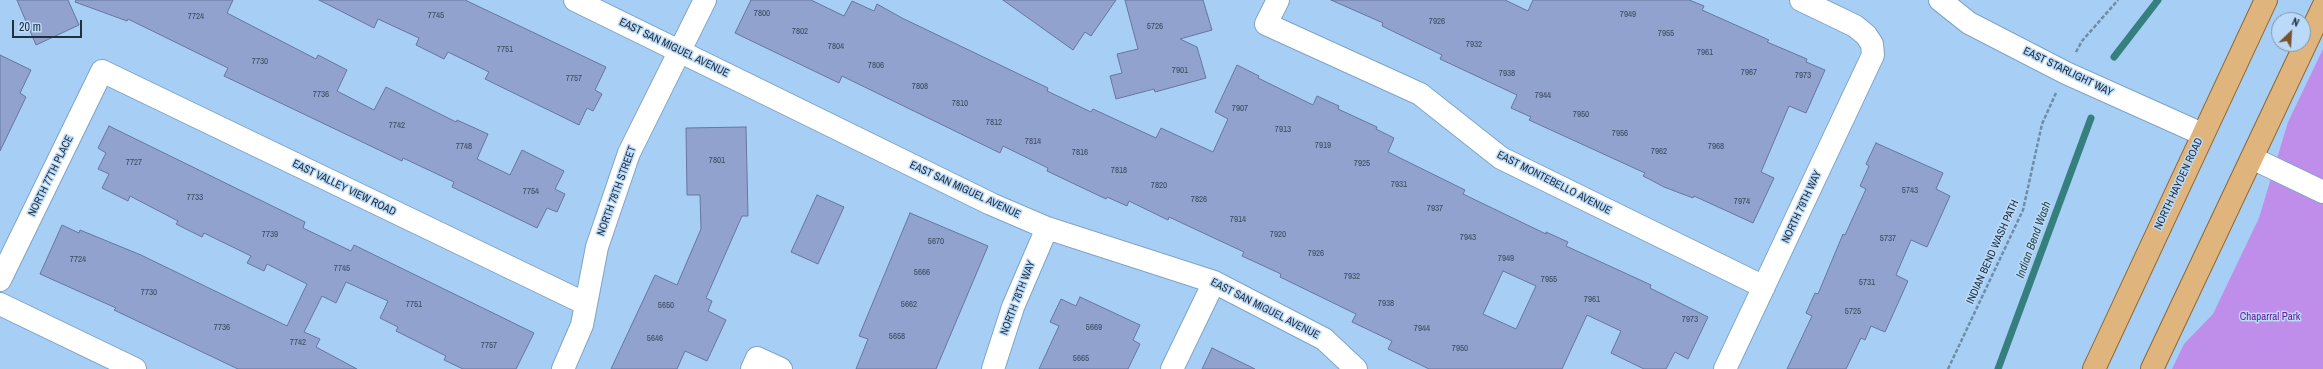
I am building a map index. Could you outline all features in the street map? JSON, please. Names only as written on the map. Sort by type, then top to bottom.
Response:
[{"type":"main road","name":"NORTH HAYDEN ROAD","points":[[2094,369],[2202,134],[2266,0]]},
{"type":"main road","points":[[2152,369],[2323,7]]},
{"type":"street","name":"EAST SAN MIGUEL AVENUE","points":[[575,0],[991,204],[1047,228],[1214,282],[1324,339],[1356,369]]},
{"type":"street","name":"NORTH 78TH STREET","points":[[564,369],[582,325],[597,247],[614,192],[629,153],[705,0]]},
{"type":"street","name":"EAST MONTEBELLO AVENUE","points":[[1278,0],[1266,24],[1420,94],[1501,158],[1764,287]]},
{"type":"street","name":"NORTH 79TH WAY","points":[[1725,369],[1870,66],[1873,55],[1872,44],[1866,35],[1855,26],[1801,0]]},
{"type":"street","name":"EAST STARLIGHT WAY","points":[[1940,0],[1969,23],[2066,73],[2202,134]]},
{"type":"street","name":"EAST VALLEY VIEW ROAD","points":[[102,71],[586,304]]},
{"type":"street","name":"NORTH 77TH PLACE","points":[[0,280],[102,71]]},
{"type":"street","points":[[2252,158],[2323,192]]},
{"type":"street","name":"NORTH 78TH WAY","points":[[993,369],[1013,307],[1047,228]]},
{"type":"street","points":[[1172,369],[1214,282]]},
{"type":"street","points":[[0,304],[135,369]]},
{"type":"street","points":[[755,364],[781,369]]},
{"type":"path","points":[[2076,51],[2082,41],[2118,0]]},
{"type":"path","name":"INDIAN BEND WASH PATH","points":[[1948,369],[2023,210],[2042,124],[2056,93]]},
{"type":"green space","name":"Chaparral Park","points":[[2323,49],[2323,369],[2172,369],[2184,344],[2213,314],[2259,218],[2288,122]]},
{"type":"building","points":[[17,0],[68,0],[79,25],[36,45]]},
{"type":"building","points":[[76,0],[233,0],[227,13],[316,59],[318,55],[347,70],[337,91],[374,110],[386,87],[456,122],[457,120],[488,134],[477,159],[510,175],[522,150],[564,171],[555,189],[565,194],[557,212],[547,208],[537,228],[452,187],[454,182],[403,158],[402,161],[224,76],[228,68],[128,19],[127,21],[75,2]]},
{"type":"building","points":[[319,0],[465,0],[606,67],[595,90],[602,94],[593,111],[587,108],[579,125],[485,79],[489,72],[448,52],[444,59],[416,45],[419,38],[378,19],[374,28]]},
{"type":"building","points":[[751,0],[811,0],[844,16],[852,1],[874,11],[877,4],[902,18],[1048,88],[1047,91],[1091,112],[1093,109],[1156,138],[1161,128],[1213,152],[1228,119],[1215,112],[1237,65],[1259,76],[1258,78],[1313,105],[1317,96],[1339,106],[1338,109],[1377,127],[1376,129],[1394,138],[1388,152],[1465,190],[1463,194],[1546,234],[1546,232],[1568,242],[1566,246],[1651,285],[1650,288],[1708,317],[1688,359],[1675,352],[1666,369],[1644,369],[1611,353],[1621,331],[1587,315],[1562,369],[1429,369],[1388,349],[1392,341],[1352,322],[1356,314],[1280,277],[1281,274],[1242,256],[1244,252],[1169,217],[1168,220],[1129,201],[1127,206],[1107,197],[1106,199],[1047,171],[1048,168],[1003,146],[1000,153],[842,76],[839,83],[735,33]],"holes":[[[1503,271],[1536,286],[1516,329],[1483,314]]]},
{"type":"building","points":[[1003,0],[1116,0],[1091,36],[1085,32],[1073,50]]},
{"type":"building","points":[[1125,0],[1203,0],[1212,30],[1180,39],[1197,47],[1206,78],[1155,92],[1154,89],[1116,99],[1110,76],[1122,73],[1117,54],[1138,49]]},
{"type":"building","points":[[1331,0],[1505,0],[1528,11],[1533,0],[1689,0],[1704,6],[1702,10],[1769,40],[1767,42],[1807,59],[1806,62],[1825,70],[1806,113],[1789,106],[1761,172],[1774,178],[1753,223],[1694,196],[1693,198],[1664,187],[1643,176],[1645,173],[1529,120],[1531,117],[1511,108],[1517,95],[1440,59],[1442,55],[1382,26],[1383,23]]},
{"type":"building","points":[[0,55],[31,70],[20,93],[26,97],[0,151]]},
{"type":"building","points":[[109,126],[305,222],[303,228],[351,251],[354,245],[534,333],[516,369],[463,369],[444,360],[446,356],[396,331],[398,327],[380,318],[388,301],[346,282],[336,303],[322,296],[304,332],[320,339],[316,347],[357,369],[238,369],[114,310],[116,308],[40,274],[62,225],[79,233],[80,230],[141,255],[287,326],[307,284],[267,264],[264,271],[247,263],[251,256],[204,233],[202,237],[176,224],[178,221],[130,196],[128,201],[102,188],[109,174],[98,169],[106,153],[98,148]]},
{"type":"building","points":[[746,127],[748,216],[742,216],[706,298],[712,301],[708,311],[726,320],[707,361],[685,351],[677,369],[611,369],[655,275],[677,285],[701,229],[700,195],[687,195],[686,128]]},
{"type":"building","points":[[1876,143],[1943,173],[1936,189],[1950,196],[1927,247],[1911,240],[1896,275],[1908,281],[1885,332],[1871,326],[1865,340],[1861,338],[1846,369],[1787,369],[1812,316],[1806,313],[1815,293],[1818,294],[1843,234],[1845,235],[1866,189],[1860,186],[1869,166],[1866,164]]},
{"type":"building","points":[[817,195],[844,207],[818,264],[791,252]]},
{"type":"building","points":[[910,213],[988,246],[936,369],[856,369],[868,339],[859,336]]},
{"type":"building","points":[[1080,297],[1140,325],[1133,340],[1140,344],[1128,369],[1039,369],[1059,326],[1050,322],[1061,299],[1076,306]]},
{"type":"building","points":[[1212,348],[1255,369],[1202,369]]},
{"type":"waterway","name":"Indian Bend Wash","points":[[2114,57],[2158,0]]},
{"type":"waterway","name":"Indian Bend Wash","points":[[1998,369],[2091,118]]}]
